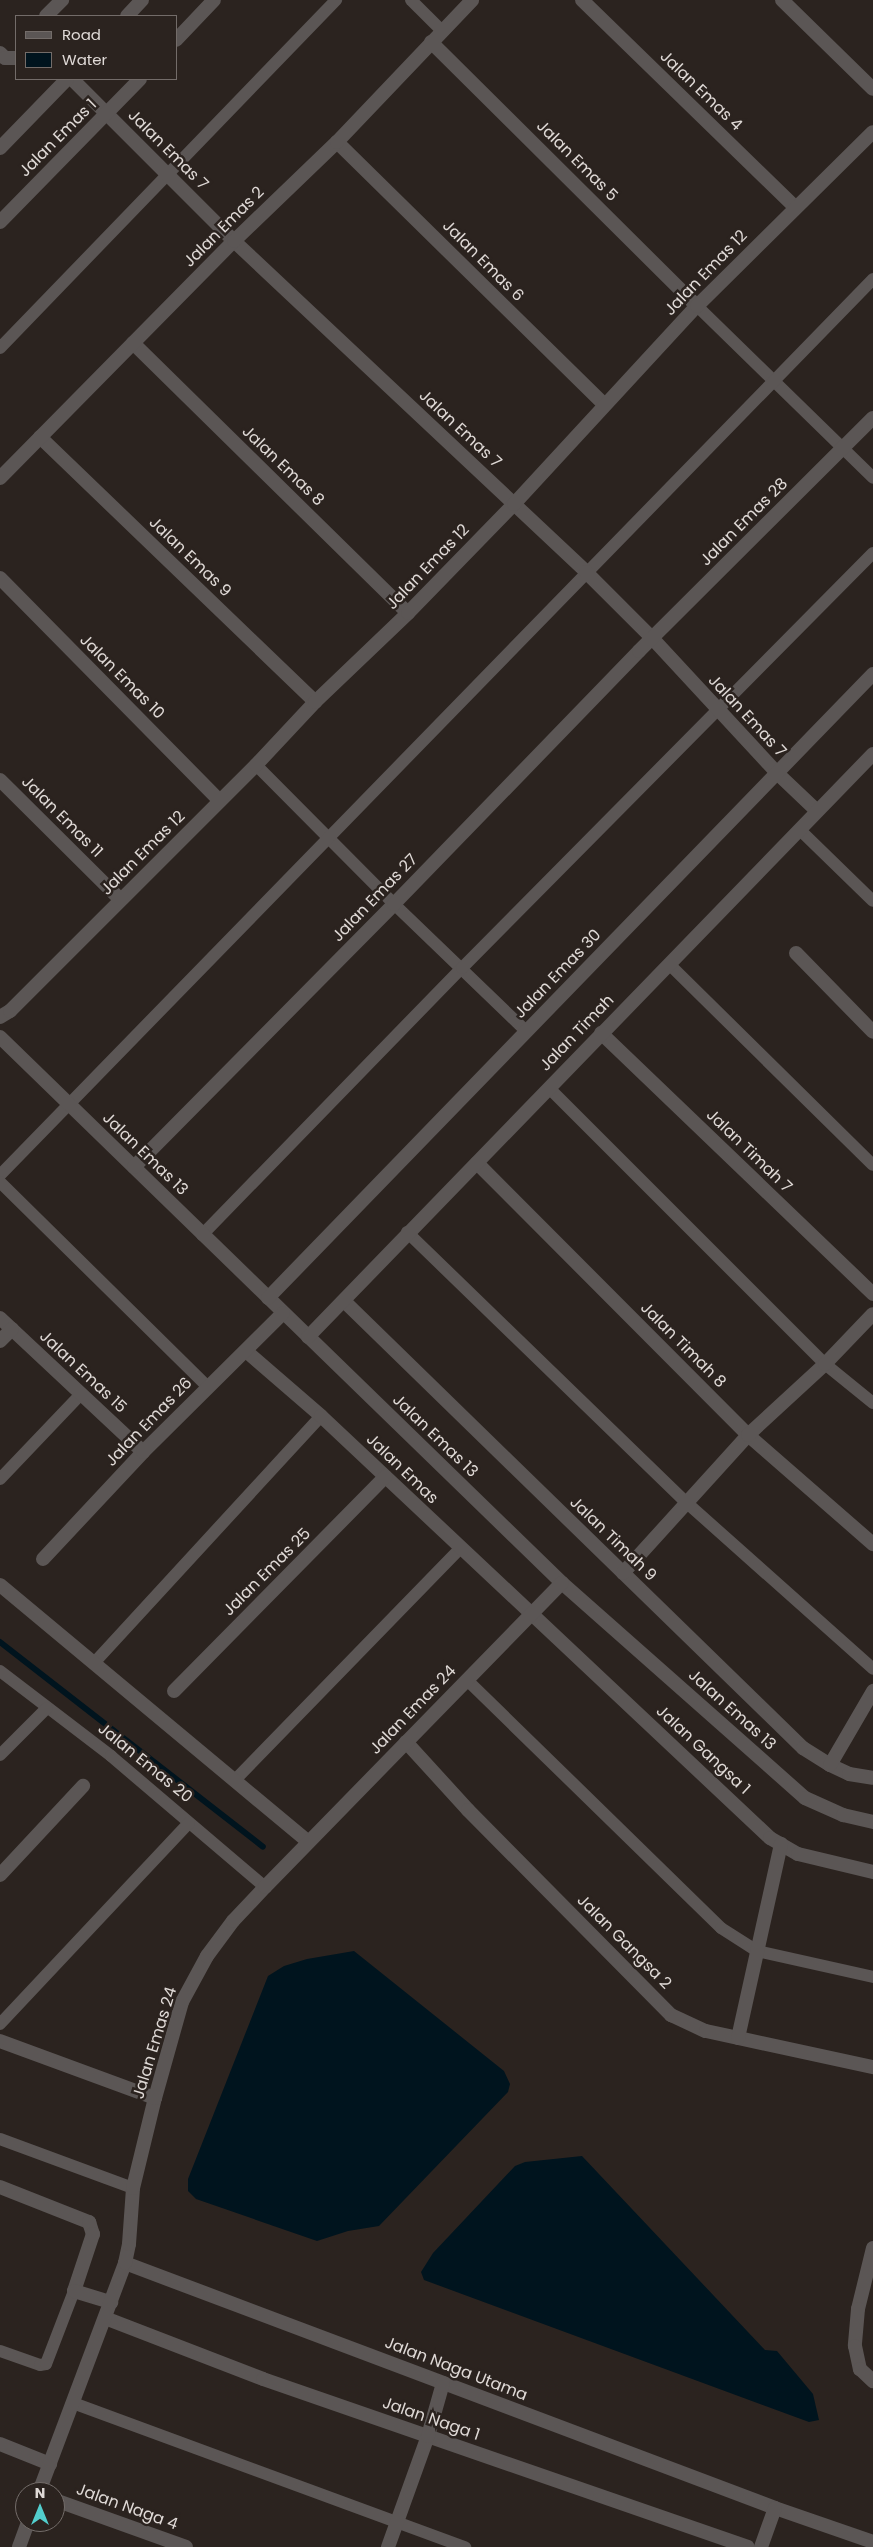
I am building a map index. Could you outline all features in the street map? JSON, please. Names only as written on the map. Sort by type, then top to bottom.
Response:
[{"type":"street","points":[[47,15],[62,0]]},
{"type":"street","points":[[128,15],[142,0]]},
{"type":"street","points":[[178,38],[214,0]]},
{"type":"street","name":"Jalan Emas 2","points":[[0,478],[234,241],[337,142],[472,0]]},
{"type":"street","name":"Jalan Emas 4","points":[[582,0],[795,207]]},
{"type":"street","points":[[782,0],[873,89]]},
{"type":"street","name":"Jalan Emas 5","points":[[431,42],[697,306]]},
{"type":"street","points":[[0,148],[66,80]]},
{"type":"street","name":"Jalan Emas 7","points":[[66,80],[107,114],[234,241],[586,572],[653,639],[777,773],[818,811]]},
{"type":"street","name":"Jalan Emas 1","points":[[0,222],[139,80]]},
{"type":"street","name":"Jalan Emas 12","points":[[0,1018],[10,1011],[256,765],[315,702],[408,613],[514,504],[697,306],[795,207],[873,132]]},
{"type":"street","name":"Jalan Emas 6","points":[[337,142],[605,404]]},
{"type":"street","name":"Jalan Emas 8","points":[[133,343],[408,613]]},
{"type":"street","name":"Jalan Emas 28","points":[[639,651],[873,418]]},
{"type":"street","name":"Jalan Emas 9","points":[[40,437],[315,702]]},
{"type":"street","name":"Jalan Emas 10","points":[[0,578],[220,801]]},
{"type":"street","name":"Jalan Emas 27","points":[[134,1167],[394,904],[639,651]]},
{"type":"street","name":"Jalan Emas 30","points":[[268,1298],[873,674]]},
{"type":"street","name":"Jalan Timah","points":[[308,1337],[407,1232],[477,1163],[601,1033],[801,831],[873,754]]},
{"type":"street","name":"Jalan Emas 11","points":[[0,780],[121,900]]},
{"type":"street","points":[[796,953],[873,1032]]},
{"type":"street","name":"Jalan Timah 7","points":[[601,1033],[873,1294]]},
{"type":"street","name":"Jalan Emas 13","points":[[0,1037],[562,1583],[805,1798],[843,1815],[873,1822]]},
{"type":"street","name":"Jalan Timah 8","points":[[477,1163],[748,1436],[873,1544]]},
{"type":"street","name":"Jalan Timah 9","points":[[344,1301],[803,1748],[830,1765],[849,1774],[873,1778]]},
{"type":"street","name":"Jalan Emas 26","points":[[42,1559],[144,1452],[283,1313]]},
{"type":"street","points":[[622,1572],[748,1436],[825,1364],[873,1314]]},
{"type":"street","name":"Jalan Emas 15","points":[[0,1318],[144,1452]]},
{"type":"street","points":[[0,1341],[12,1329]]},
{"type":"street","name":"Jalan Emas","points":[[246,1351],[320,1416],[460,1549],[532,1614]]},
{"type":"street","name":"Jalan Emas 25","points":[[174,1691],[385,1477]]},
{"type":"street","name":"Jalan Emas 24","points":[[43,2482],[125,2264],[133,2188],[155,2098],[186,1994],[207,1956],[233,1921],[265,1887],[562,1583]]},
{"type":"street","points":[[0,1585],[308,1842]]},
{"type":"street","name":"Jalan Gangsa 1","points":[[532,1614],[770,1838],[798,1854],[873,1872]]},
{"type":"street","points":[[830,1765],[873,1691]]},
{"type":"street","name":"Jalan Gangsa 2","points":[[406,1742],[468,1810],[671,2015],[706,2030],[873,2067]]},
{"type":"street","points":[[0,1875],[83,1786]]},
{"type":"street","points":[[738,2038],[782,1844]]},
{"type":"street","points":[[0,2041],[155,2098]]},
{"type":"street","points":[[1,2190],[89,2222],[93,2228],[93,2234],[74,2291],[111,2302]]},
{"type":"street","points":[[873,2248],[858,2309],[855,2346],[860,2368],[873,2381]]},
{"type":"street","name":"Jalan Naga Utama","points":[[125,2264],[775,2508],[873,2542]]},
{"type":"street","name":"Jalan Naga 1","points":[[105,2318],[263,2379],[748,2547]]},
{"type":"street","points":[[388,2547],[428,2436],[443,2383]]},
{"type":"street","points":[[0,2444],[50,2464]]},
{"type":"street","name":"Jalan Naga 4","points":[[65,2504],[186,2547]]},
{"type":"street","points":[[761,2547],[775,2508]]},
{"type":"street","points":[[19,2547],[24,2532]]},
{"type":"lane","points":[[0,348],[336,0]]},
{"type":"lane","points":[[411,0],[442,31]]},
{"type":"lane","points":[[0,1175],[873,279]]},
{"type":"lane","points":[[697,306],[873,478]]},
{"type":"lane","points":[[202,1235],[462,968],[873,553]]},
{"type":"lane","points":[[256,765],[394,904],[526,1031]]},
{"type":"lane","points":[[801,831],[873,901]]},
{"type":"lane","points":[[669,964],[873,1165]]},
{"type":"lane","points":[[549,1088],[825,1364],[873,1403]]},
{"type":"lane","points":[[0,1182],[208,1387]]},
{"type":"lane","points":[[407,1232],[687,1503],[873,1669]]},
{"type":"lane","points":[[0,1479],[81,1394]]},
{"type":"lane","points":[[94,1663],[320,1416]]},
{"type":"lane","points":[[235,1780],[460,1549]]},
{"type":"lane","name":"Jalan Emas 20","points":[[0,1671],[111,1756],[265,1887]]},
{"type":"lane","points":[[467,1680],[721,1928],[757,1952],[873,1978]]},
{"type":"lane","points":[[0,1755],[47,1708]]},
{"type":"lane","points":[[0,2024],[190,1822]]},
{"type":"lane","points":[[0,2139],[133,2188]]},
{"type":"lane","points":[[0,2351],[40,2366],[46,2364],[74,2291]]},
{"type":"lane","points":[[73,2403],[465,2547]]},
{"type":"water","points":[[354,1951],[504,2071],[510,2084],[508,2092],[379,2226],[348,2231],[317,2241],[196,2199],[188,2191],[188,2179],[268,1976],[284,1966],[307,1959]]},
{"type":"water","points":[[582,2156],[765,2350],[777,2351],[813,2394],[819,2420],[809,2422],[424,2280],[421,2272],[433,2253],[515,2166],[525,2162]]},
{"type":"waterway","points":[[0,1642],[263,1847]]}]
